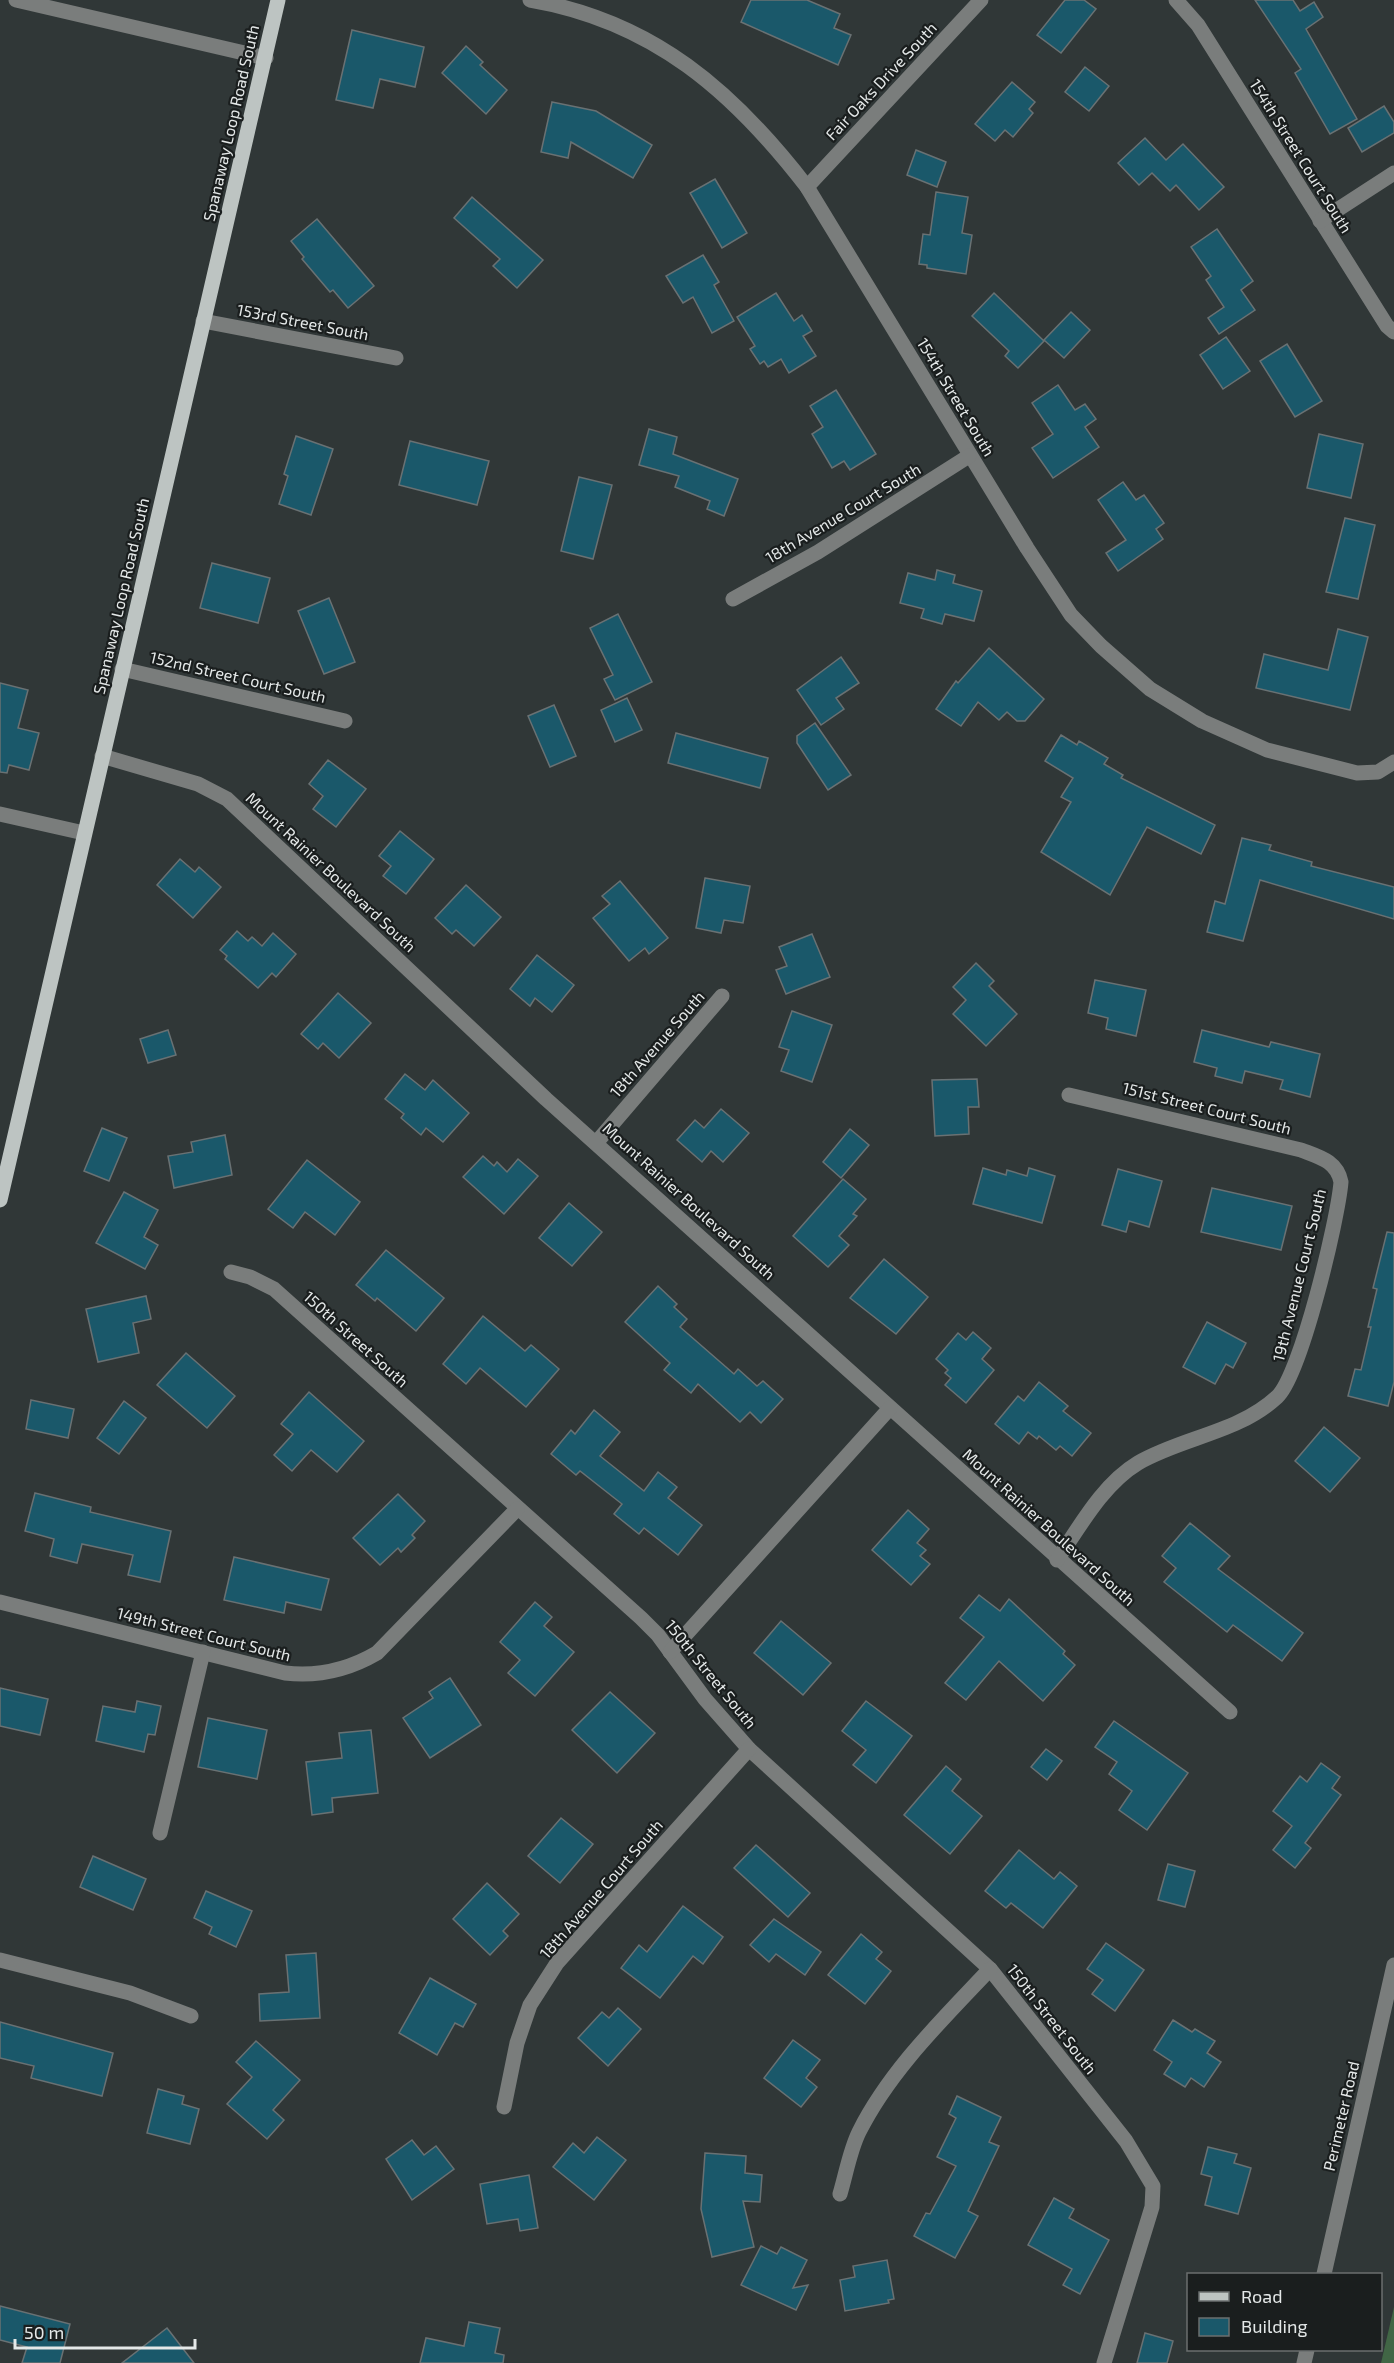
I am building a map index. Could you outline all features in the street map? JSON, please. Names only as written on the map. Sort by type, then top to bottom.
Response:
[{"type":"main road","name":"Spanaway Loop Road South","points":[[0,1200],[278,0]]},
{"type":"street","points":[[16,0],[266,58]]},
{"type":"street","name":"154th Street South","points":[[531,0],[558,5],[644,37],[715,85],[746,115],[807,187],[969,456],[1071,615],[1149,689],[1202,721],[1267,750],[1356,773],[1378,772],[1394,762]]},
{"type":"street","name":"Fair Oaks Drive South","points":[[807,187],[981,0]]},
{"type":"street","name":"154th Street Court South","points":[[1176,0],[1198,25],[1320,221],[1394,332]]},
{"type":"street","points":[[1320,221],[1394,173]]},
{"type":"street","name":"153rd Street South","points":[[203,321],[396,358]]},
{"type":"street","name":"18th Avenue Court South","points":[[733,599],[818,552],[969,456]]},
{"type":"street","name":"152nd Street Court South","points":[[122,669],[345,721]]},
{"type":"street","name":"Mount Rainier Boulevard South","points":[[102,756],[198,784],[226,799],[596,1143],[1057,1560],[1230,1712]]},
{"type":"street","points":[[0,814],[84,833]]},
{"type":"street","name":"18th Avenue South","points":[[596,1143],[722,996]]},
{"type":"street","name":"151st Street Court South","points":[[1069,1095],[1301,1150],[1333,1165]]},
{"type":"street","name":"19th Avenue Court South","points":[[1057,1560],[1115,1482],[1138,1464],[1243,1422],[1279,1396],[1291,1378],[1307,1331],[1340,1193],[1339,1172],[1333,1165]]},
{"type":"street","name":"150th Street South","points":[[231,1272],[250,1277],[274,1289],[641,1618],[705,1699],[749,1749],[990,1969],[1126,2141],[1153,2186],[1152,2207],[1104,2363]]},
{"type":"street","points":[[670,1652],[890,1408]]},
{"type":"street","name":"149th Street Court South","points":[[0,1602],[300,1675],[317,1674],[359,1664],[377,1653],[409,1623],[517,1509]]},
{"type":"street","points":[[160,1833],[203,1652]]},
{"type":"street","name":"18th Avenue Court South","points":[[504,2107],[517,2043],[530,2005],[557,1963],[749,1749]]},
{"type":"street","points":[[0,1960],[130,1994],[191,2016]]},
{"type":"street","name":"Perimeter Road","points":[[1324,2273],[1394,1965]]},
{"type":"street","points":[[840,2194],[858,2134],[875,2104],[940,2022],[990,1969]]},
{"type":"green space","points":[[1394,2307],[1394,2363],[1381,2363]]},
{"type":"building","points":[[751,0],[807,0],[840,14],[834,28],[851,35],[838,65],[741,22]]},
{"type":"building","points":[[1065,0],[1084,0],[1096,9],[1061,53],[1037,35]]},
{"type":"building","points":[[1255,0],[1293,0],[1300,11],[1314,2],[1323,17],[1306,29],[1357,119],[1330,134],[1295,73],[1301,69]]},
{"type":"building","points":[[352,30],[424,47],[415,87],[380,79],[373,108],[336,100]]},
{"type":"building","points":[[466,46],[483,62],[480,65],[507,90],[486,114],[442,73]]},
{"type":"building","points":[[1085,67],[1109,86],[1089,111],[1065,92]]},
{"type":"building","points":[[1012,82],[1035,102],[1029,109],[1033,113],[1013,137],[1005,130],[995,141],[975,124]]},
{"type":"building","points":[[552,102],[596,111],[652,145],[633,178],[571,142],[568,158],[541,152]]},
{"type":"building","points":[[1384,106],[1394,122],[1394,133],[1362,152],[1348,128]]},
{"type":"building","points":[[1145,138],[1166,160],[1183,144],[1224,187],[1199,210],[1176,185],[1170,191],[1152,173],[1139,185],[1118,163]]},
{"type":"building","points":[[916,150],[946,162],[937,187],[907,175]]},
{"type":"building","points":[[715,179],[747,233],[722,248],[690,193]]},
{"type":"building","points":[[936,192],[968,197],[962,233],[972,235],[966,274],[927,268],[927,265],[919,264],[923,234],[930,235]]},
{"type":"building","points":[[472,197],[543,260],[517,288],[493,266],[500,259],[454,218]]},
{"type":"building","points":[[317,219],[374,286],[348,308],[333,290],[330,292],[302,259],[304,257],[291,241]]},
{"type":"building","points":[[1217,229],[1253,281],[1241,290],[1255,310],[1219,334],[1208,318],[1224,307],[1206,280],[1211,276],[1191,247]]},
{"type":"building","points":[[703,255],[719,282],[714,285],[734,321],[712,333],[693,297],[683,303],[666,276]]},
{"type":"building","points":[[776,293],[794,321],[802,315],[812,331],[803,336],[816,356],[789,373],[781,359],[768,367],[764,361],[760,364],[750,349],[755,346],[737,317]]},
{"type":"building","points":[[994,293],[1044,341],[1018,368],[1005,356],[1009,351],[972,316]]},
{"type":"building","points":[[1071,312],[1090,330],[1064,358],[1044,340]]},
{"type":"building","points":[[1226,337],[1250,371],[1223,389],[1200,355]]},
{"type":"building","points":[[1287,344],[1322,401],[1295,417],[1260,361]]},
{"type":"building","points":[[1058,385],[1075,410],[1085,404],[1096,419],[1085,427],[1099,447],[1053,478],[1032,448],[1053,434],[1032,403]]},
{"type":"building","points":[[836,390],[876,454],[850,470],[844,461],[832,468],[812,434],[823,427],[810,406]]},
{"type":"building","points":[[649,429],[677,437],[673,454],[738,479],[724,516],[707,509],[710,501],[675,487],[679,476],[639,465]]},
{"type":"building","points":[[1319,434],[1363,444],[1351,498],[1307,488]]},
{"type":"building","points":[[296,436],[333,449],[311,515],[279,504],[288,476],[284,474]]},
{"type":"building","points":[[410,441],[489,461],[477,505],[399,485]]},
{"type":"building","points":[[579,477],[612,485],[593,559],[561,551]]},
{"type":"building","points":[[1123,482],[1136,500],[1144,495],[1164,523],[1156,529],[1163,539],[1118,571],[1106,553],[1126,540],[1098,500]]},
{"type":"building","points":[[1345,518],[1375,525],[1358,599],[1326,592]]},
{"type":"building","points":[[212,563],[270,578],[258,623],[200,608]]},
{"type":"building","points":[[937,570],[955,575],[953,583],[982,591],[974,621],[945,614],[942,624],[921,618],[924,609],[900,603],[908,573],[935,580]]},
{"type":"building","points":[[329,598],[355,662],[324,674],[298,611]]},
{"type":"building","points":[[618,614],[652,682],[615,700],[604,679],[613,675],[590,628]]},
{"type":"building","points":[[1338,629],[1368,637],[1350,710],[1256,688],[1264,654],[1328,670]]},
{"type":"building","points":[[989,648],[1044,699],[1025,721],[1017,721],[1007,712],[999,720],[978,702],[961,726],[936,709],[956,681],[958,683]]},
{"type":"building","points":[[841,657],[859,683],[836,698],[844,709],[821,725],[797,690]]},
{"type":"building","points":[[0,683],[28,690],[18,728],[39,733],[29,770],[9,765],[7,773],[0,772]]},
{"type":"building","points":[[627,698],[642,730],[615,742],[601,710]]},
{"type":"building","points":[[554,705],[576,756],[550,767],[528,716]]},
{"type":"building","points":[[815,723],[851,775],[828,790],[797,743],[797,736]]},
{"type":"building","points":[[676,733],[768,758],[760,788],[668,763]]},
{"type":"building","points":[[1061,735],[1077,745],[1079,741],[1108,758],[1104,764],[1123,775],[1121,778],[1215,825],[1201,854],[1147,827],[1110,895],[1041,852],[1071,802],[1061,797],[1073,778],[1045,761]]},
{"type":"building","points":[[328,760],[366,789],[336,827],[313,809],[323,796],[309,784]]},
{"type":"building","points":[[400,831],[434,859],[406,894],[383,876],[391,866],[379,856]]},
{"type":"building","points":[[1242,838],[1271,845],[1269,850],[1312,862],[1311,866],[1394,887],[1394,919],[1260,880],[1243,941],[1207,932],[1215,901],[1225,904]]},
{"type":"building","points":[[180,859],[195,872],[199,867],[221,887],[193,918],[157,885]]},
{"type":"building","points":[[705,878],[750,886],[743,923],[724,920],[721,933],[696,928]]},
{"type":"building","points":[[620,881],[668,938],[649,954],[645,948],[629,961],[593,918],[610,904],[602,896]]},
{"type":"building","points":[[466,885],[501,917],[474,946],[456,930],[452,934],[435,918]]},
{"type":"building","points":[[237,931],[248,941],[252,937],[262,946],[273,933],[296,954],[276,977],[272,973],[258,988],[225,959],[227,956],[220,950]]},
{"type":"building","points":[[812,934],[830,977],[786,994],[776,970],[787,966],[779,947]]},
{"type":"building","points":[[537,955],[574,985],[552,1012],[535,998],[530,1006],[510,989]]},
{"type":"building","points":[[976,963],[994,981],[989,986],[1017,1014],[986,1046],[953,1014],[966,1000],[953,987]]},
{"type":"building","points":[[1095,980],[1146,990],[1136,1036],[1106,1029],[1108,1018],[1088,1013]]},
{"type":"building","points":[[338,993],[371,1023],[339,1058],[323,1043],[318,1049],[301,1034]]},
{"type":"building","points":[[792,1011],[832,1025],[812,1082],[781,1071],[789,1050],[779,1047]]},
{"type":"building","points":[[168,1030],[176,1055],[148,1063],[140,1039]]},
{"type":"building","points":[[1202,1030],[1269,1047],[1271,1042],[1320,1054],[1310,1097],[1280,1089],[1283,1080],[1245,1071],[1242,1083],[1215,1076],[1217,1068],[1194,1062]]},
{"type":"building","points":[[405,1074],[425,1090],[433,1080],[469,1113],[443,1142],[426,1128],[421,1135],[401,1118],[404,1114],[385,1099]]},
{"type":"building","points":[[977,1079],[979,1107],[968,1107],[969,1134],[935,1136],[932,1080]]},
{"type":"building","points":[[721,1109],[749,1133],[723,1162],[711,1151],[702,1162],[677,1140],[695,1120],[704,1128]]},
{"type":"building","points":[[102,1128],[127,1138],[109,1181],[84,1171]]},
{"type":"building","points":[[850,1129],[869,1145],[841,1178],[823,1162]]},
{"type":"building","points":[[225,1135],[232,1175],[174,1188],[168,1156],[193,1152],[191,1142]]},
{"type":"building","points":[[483,1156],[494,1166],[497,1162],[507,1172],[518,1159],[538,1176],[504,1214],[463,1177]]},
{"type":"building","points":[[307,1160],[360,1202],[335,1235],[305,1212],[293,1228],[268,1209]]},
{"type":"building","points":[[983,1168],[1006,1175],[1007,1170],[1027,1176],[1029,1168],[1055,1176],[1042,1223],[973,1204]]},
{"type":"building","points":[[1118,1169],[1162,1181],[1149,1227],[1129,1221],[1126,1232],[1102,1225]]},
{"type":"building","points":[[843,1179],[866,1199],[853,1214],[857,1216],[839,1236],[849,1245],[828,1267],[793,1236]]},
{"type":"building","points":[[1212,1188],[1292,1206],[1281,1250],[1201,1232]]},
{"type":"building","points":[[124,1192],[158,1210],[144,1237],[158,1245],[145,1269],[96,1243]]},
{"type":"building","points":[[569,1203],[602,1232],[572,1266],[539,1238]]},
{"type":"building","points":[[1387,1232],[1394,1233],[1394,1382],[1388,1406],[1348,1396],[1355,1369],[1361,1370],[1377,1289],[1373,1288]]},
{"type":"building","points":[[386,1250],[444,1298],[416,1331],[377,1298],[375,1301],[356,1285]]},
{"type":"building","points":[[884,1259],[928,1297],[896,1334],[850,1298]]},
{"type":"building","points":[[658,1286],[677,1304],[674,1307],[687,1319],[680,1327],[734,1374],[738,1369],[757,1386],[763,1381],[783,1399],[761,1423],[750,1412],[740,1422],[698,1384],[691,1393],[664,1370],[670,1363],[625,1322]]},
{"type":"building","points":[[146,1296],[151,1319],[133,1323],[139,1353],[98,1362],[86,1309]]},
{"type":"building","points":[[483,1316],[525,1351],[531,1345],[559,1369],[526,1407],[480,1368],[466,1384],[443,1364]]},
{"type":"building","points":[[1207,1322],[1246,1343],[1233,1368],[1226,1364],[1215,1384],[1183,1367]]},
{"type":"building","points":[[973,1332],[991,1348],[982,1359],[994,1370],[966,1403],[945,1385],[951,1378],[945,1373],[948,1370],[936,1359],[958,1333],[966,1340]]},
{"type":"building","points":[[186,1353],[235,1396],[207,1428],[157,1385]]},
{"type":"building","points":[[1039,1382],[1068,1406],[1063,1411],[1091,1433],[1072,1456],[1060,1446],[1056,1450],[1039,1436],[1037,1439],[1028,1432],[1019,1444],[995,1424],[1018,1396],[1024,1401]]},
{"type":"building","points":[[309,1392],[364,1441],[337,1472],[311,1450],[292,1471],[274,1455],[293,1434],[281,1424]]},
{"type":"building","points":[[31,1400],[74,1409],[68,1438],[26,1429]]},
{"type":"building","points":[[124,1401],[146,1418],[119,1454],[97,1438]]},
{"type":"building","points":[[594,1410],[620,1432],[600,1456],[644,1491],[658,1472],[677,1487],[668,1498],[702,1525],[678,1555],[644,1528],[639,1534],[614,1514],[622,1504],[580,1471],[576,1475],[551,1454],[571,1430],[575,1434]]},
{"type":"building","points":[[1324,1427],[1360,1458],[1330,1492],[1295,1461]]},
{"type":"building","points":[[35,1493],[91,1507],[90,1512],[171,1531],[160,1582],[128,1575],[133,1555],[82,1544],[77,1563],[50,1556],[54,1539],[25,1531]]},
{"type":"building","points":[[398,1494],[425,1521],[412,1535],[415,1538],[401,1552],[398,1548],[380,1565],[353,1538]]},
{"type":"building","points":[[908,1510],[929,1529],[917,1543],[926,1550],[920,1556],[930,1564],[911,1585],[872,1550]]},
{"type":"building","points":[[1190,1523],[1230,1556],[1218,1569],[1303,1633],[1282,1661],[1233,1625],[1227,1632],[1164,1582],[1176,1568],[1162,1556]]},
{"type":"building","points":[[234,1557],[329,1579],[321,1610],[286,1602],[284,1613],[224,1600]]},
{"type":"building","points":[[979,1595],[1000,1611],[1009,1599],[1065,1651],[1063,1654],[1075,1665],[1043,1701],[999,1661],[966,1700],[945,1683],[984,1637],[960,1618]]},
{"type":"building","points":[[535,1602],[552,1617],[544,1626],[574,1652],[535,1696],[508,1673],[520,1660],[500,1642]]},
{"type":"building","points":[[781,1621],[831,1663],[803,1695],[754,1653]]},
{"type":"building","points":[[450,1678],[481,1725],[430,1758],[403,1718],[433,1698],[429,1692]]},
{"type":"building","points":[[0,1688],[48,1699],[40,1735],[0,1726]]},
{"type":"building","points":[[610,1692],[655,1733],[617,1773],[572,1730]]},
{"type":"building","points":[[137,1701],[161,1706],[155,1735],[148,1734],[144,1752],[96,1741],[103,1706],[135,1712]]},
{"type":"building","points":[[866,1701],[912,1736],[876,1783],[853,1765],[866,1750],[842,1731]]},
{"type":"building","points":[[208,1718],[267,1730],[257,1779],[198,1767]]},
{"type":"building","points":[[1114,1721],[1188,1773],[1147,1830],[1119,1810],[1132,1791],[1109,1774],[1117,1762],[1095,1747]]},
{"type":"building","points":[[371,1730],[378,1793],[332,1798],[333,1812],[312,1815],[306,1762],[342,1758],[339,1733]]},
{"type":"building","points":[[1046,1749],[1062,1761],[1047,1780],[1031,1767]]},
{"type":"building","points":[[1321,1763],[1340,1777],[1332,1788],[1341,1795],[1305,1843],[1311,1848],[1295,1868],[1273,1850],[1292,1826],[1273,1811],[1300,1776],[1307,1782]]},
{"type":"building","points":[[946,1766],[961,1779],[952,1791],[982,1816],[950,1854],[904,1815]]},
{"type":"building","points":[[561,1818],[593,1844],[560,1883],[528,1856]]},
{"type":"building","points":[[756,1845],[810,1893],[788,1917],[734,1868]]},
{"type":"building","points":[[1019,1850],[1054,1879],[1060,1872],[1077,1886],[1043,1928],[1011,1903],[1006,1908],[985,1891]]},
{"type":"building","points":[[93,1856],[146,1879],[133,1910],[80,1887]]},
{"type":"building","points":[[1168,1864],[1195,1871],[1185,1907],[1158,1900]]},
{"type":"building","points":[[487,1883],[519,1914],[503,1931],[508,1936],[490,1955],[453,1919]]},
{"type":"building","points":[[206,1891],[252,1911],[236,1947],[209,1934],[212,1927],[194,1918]]},
{"type":"building","points":[[683,1906],[723,1937],[703,1964],[693,1956],[660,1998],[621,1968],[639,1945],[647,1952]]},
{"type":"building","points":[[774,1919],[821,1952],[805,1975],[776,1954],[769,1962],[750,1945]]},
{"type":"building","points":[[861,1934],[882,1952],[876,1959],[891,1971],[865,2004],[828,1975]]},
{"type":"building","points":[[1106,1943],[1144,1970],[1115,2011],[1092,1994],[1103,1980],[1087,1969]]},
{"type":"building","points":[[316,1953],[320,2018],[260,2021],[259,1994],[289,1992],[286,1955]]},
{"type":"building","points":[[430,1978],[476,2004],[463,2027],[455,2023],[437,2055],[399,2033]]},
{"type":"building","points":[[618,2008],[641,2029],[608,2066],[578,2038],[602,2012],[609,2018]]},
{"type":"building","points":[[1173,2020],[1192,2032],[1195,2029],[1215,2041],[1207,2053],[1221,2062],[1204,2087],[1191,2078],[1185,2087],[1164,2074],[1172,2062],[1154,2050]]},
{"type":"building","points":[[0,2022],[113,2053],[102,2096],[31,2078],[34,2066],[0,2058]]},
{"type":"building","points":[[793,2040],[820,2060],[806,2078],[817,2087],[801,2107],[764,2078]]},
{"type":"building","points":[[256,2041],[300,2080],[273,2110],[284,2120],[267,2139],[227,2104],[252,2077],[236,2062]]},
{"type":"building","points":[[158,2089],[184,2096],[182,2104],[199,2109],[190,2144],[147,2133]]},
{"type":"building","points":[[957,2096],[1001,2117],[989,2142],[999,2146],[968,2211],[978,2216],[955,2258],[914,2236],[926,2213],[930,2214],[956,2166],[937,2157],[956,2118],[949,2114]]},
{"type":"building","points":[[597,2137],[626,2160],[594,2200],[553,2167],[573,2143],[584,2153]]},
{"type":"building","points":[[412,2140],[424,2155],[436,2146],[454,2169],[412,2200],[386,2159]]},
{"type":"building","points":[[1208,2147],[1237,2154],[1234,2163],[1251,2168],[1238,2214],[1205,2205],[1212,2177],[1201,2174]]},
{"type":"building","points":[[705,2153],[746,2156],[745,2173],[762,2175],[760,2202],[743,2201],[754,2247],[712,2257],[701,2209]]},
{"type":"building","points":[[529,2175],[538,2228],[520,2231],[518,2219],[487,2224],[480,2184]]},
{"type":"building","points":[[1054,2198],[1074,2209],[1069,2218],[1109,2240],[1080,2294],[1063,2285],[1072,2269],[1028,2245]]},
{"type":"building","points":[[761,2246],[777,2254],[781,2247],[807,2260],[793,2288],[808,2285],[796,2310],[741,2285]]},
{"type":"building","points":[[887,2260],[894,2299],[888,2300],[889,2303],[845,2311],[840,2280],[855,2277],[853,2266]]},
{"type":"building","points":[[0,2306],[70,2324],[60,2363],[22,2363],[27,2347],[0,2340]]},
{"type":"building","points":[[469,2322],[500,2328],[495,2353],[504,2355],[503,2363],[420,2363],[426,2338],[464,2346]]},
{"type":"building","points":[[167,2328],[194,2363],[122,2363]]},
{"type":"building","points":[[1145,2333],[1173,2341],[1167,2363],[1137,2363]]}]
